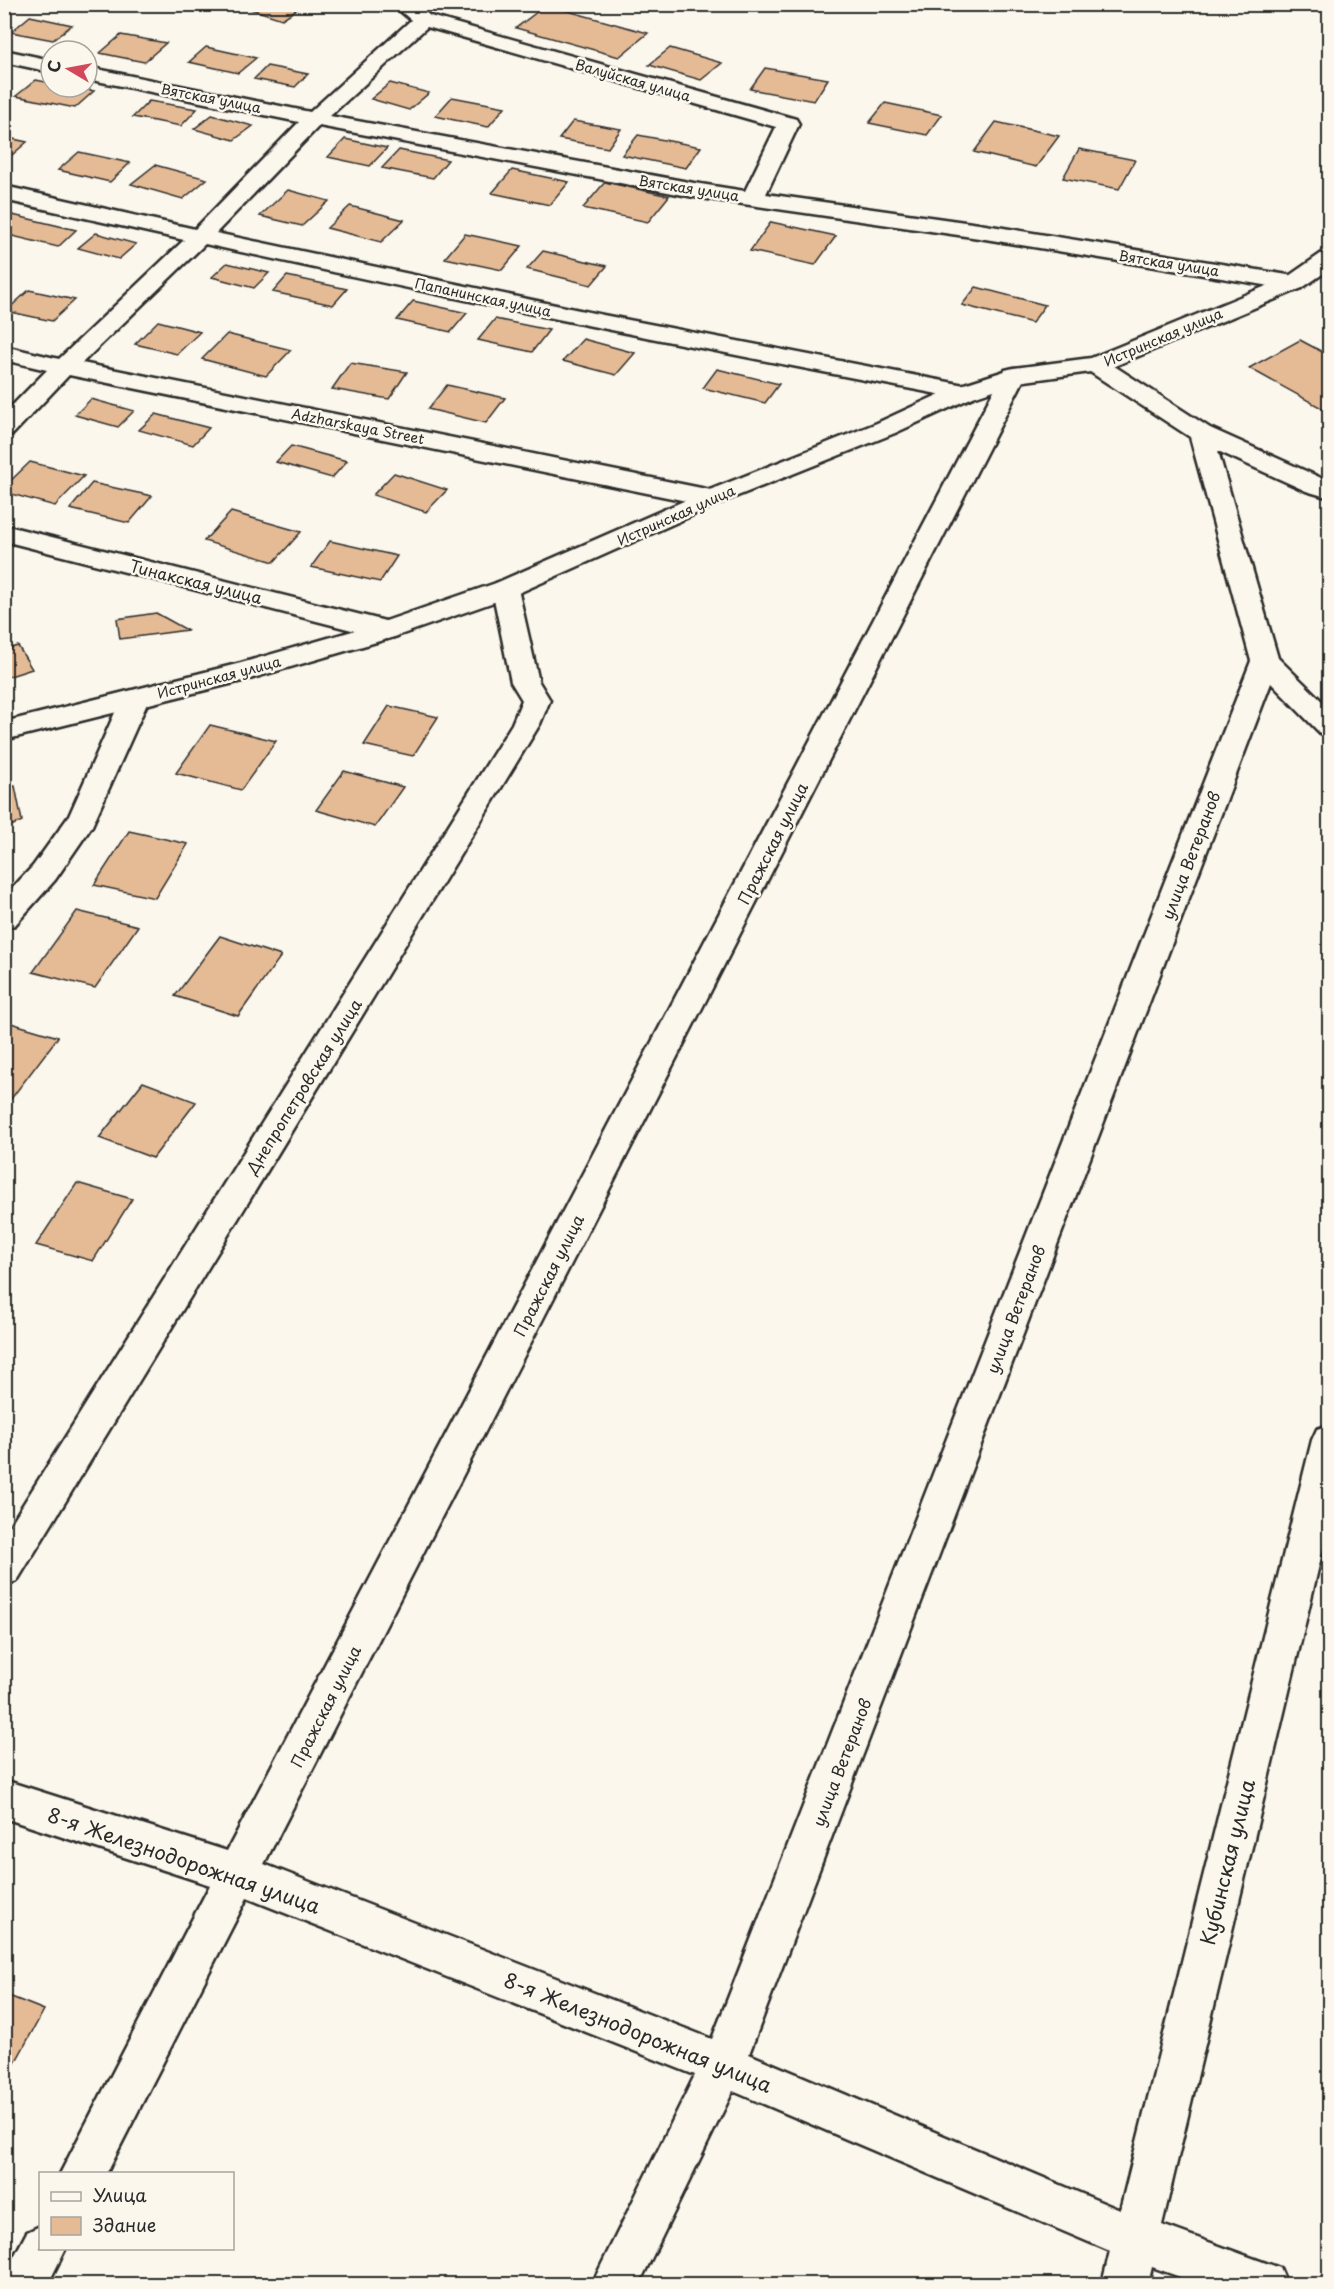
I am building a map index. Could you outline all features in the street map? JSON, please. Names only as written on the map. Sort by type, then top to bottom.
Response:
[{"type":"street","name":"Валуйская улица","points":[[402,4],[423,20],[788,124],[753,198]]},
{"type":"street","points":[[4,429],[64,367],[200,237],[314,119],[423,20]]},
{"type":"street","points":[[4,56],[39,63]]},
{"type":"street","name":"Вятская улица","points":[[99,75],[314,119],[694,190],[979,231],[1294,283]]},
{"type":"street","name":"Папанинская улица","points":[[4,193],[200,237],[723,347],[964,392]]},
{"type":"street","name":"Истринская улица","points":[[4,731],[246,671],[387,630],[506,589],[711,498],[886,428],[964,392],[1014,375],[1096,365],[1294,283],[1329,258]]},
{"type":"street","name":"Adzharskaya Street","points":[[4,353],[711,498]]},
{"type":"street","points":[[1096,365],[1201,434],[1315,486],[1329,490]]},
{"type":"street","name":"Пражская улица","points":[[83,2172],[1014,375]]},
{"type":"street","points":[[1201,434],[1265,661],[1329,726]]},
{"type":"street","name":"Тинакская улица","points":[[4,533],[387,630]]},
{"type":"street","name":"Днепропетровская улица","points":[[4,1569],[526,724],[536,700],[525,682],[506,589]]},
{"type":"street","name":"улица Ветеранов","points":[[615,2284],[723,2065],[1265,661]]},
{"type":"street","points":[[4,917],[44,873],[82,819],[135,699]]},
{"type":"street","name":"Кубинская улица","points":[[1125,2284],[1329,1440]]},
{"type":"street","name":"8-я Железнодорожная улица","points":[[4,1798],[238,1874],[723,2065],[1136,2239],[1264,2284]]},
{"type":"street","points":[[24,2284],[42,2250]]},
{"type":"building","points":[[235,4],[305,4],[282,19]]},
{"type":"building","points":[[546,5],[648,33],[619,57],[516,28]]},
{"type":"building","points":[[30,16],[72,25],[54,39],[11,32]]},
{"type":"building","points":[[121,35],[166,43],[144,62],[100,53]]},
{"type":"building","points":[[206,47],[256,58],[238,73],[189,62]]},
{"type":"building","points":[[670,48],[722,63],[701,80],[649,65]]},
{"type":"building","points":[[267,66],[308,74],[295,87],[254,79]]},
{"type":"building","points":[[765,68],[828,79],[814,101],[750,89]]},
{"type":"building","points":[[36,80],[39,81],[39,99],[85,99],[75,108],[16,96]]},
{"type":"building","points":[[390,83],[429,93],[409,110],[371,99]]},
{"type":"building","points":[[452,97],[505,107],[488,127],[435,116]]},
{"type":"building","points":[[149,101],[197,109],[181,126],[133,117]]},
{"type":"building","points":[[885,103],[942,115],[927,135],[869,123]]},
{"type":"building","points":[[212,115],[253,126],[234,140],[194,129]]},
{"type":"building","points":[[573,121],[621,129],[608,148],[559,139]]},
{"type":"building","points":[[996,122],[1059,136],[1036,167],[974,152]]},
{"type":"building","points":[[638,135],[701,147],[686,168],[622,155]]},
{"type":"building","points":[[4,137],[27,142],[5,161],[4,161]]},
{"type":"building","points":[[345,139],[387,148],[370,166],[328,157]]},
{"type":"building","points":[[1079,149],[1135,160],[1119,189],[1063,178]]},
{"type":"building","points":[[399,150],[448,160],[433,178],[382,168]]},
{"type":"building","points":[[79,152],[130,163],[110,182],[58,170]]},
{"type":"building","points":[[155,165],[207,179],[183,199],[131,184]]},
{"type":"building","points":[[512,170],[569,182],[550,205],[492,193]]},
{"type":"building","points":[[605,182],[669,196],[648,222],[583,208]]},
{"type":"building","points":[[288,190],[329,201],[302,226],[260,216]]},
{"type":"building","points":[[350,206],[404,220],[381,242],[327,228]]},
{"type":"building","points":[[4,213],[76,230],[58,247],[4,234]]},
{"type":"building","points":[[771,222],[836,236],[815,265],[750,251]]},
{"type":"building","points":[[96,233],[136,244],[119,259],[78,248]]},
{"type":"building","points":[[465,234],[522,246],[502,270],[445,258]]},
{"type":"building","points":[[543,251],[607,266],[591,285],[527,269]]},
{"type":"building","points":[[227,263],[269,273],[254,288],[212,277]]},
{"type":"building","points":[[287,276],[347,289],[333,305],[273,292]]},
{"type":"building","points":[[976,287],[1045,305],[1032,323],[962,305]]},
{"type":"building","points":[[29,290],[75,300],[52,321],[6,311]]},
{"type":"building","points":[[413,301],[467,313],[451,332],[397,320]]},
{"type":"building","points":[[495,319],[549,330],[532,352],[478,340]]},
{"type":"building","points":[[158,321],[200,332],[177,354],[135,344]]},
{"type":"building","points":[[227,334],[291,350],[266,376],[202,359]]},
{"type":"building","points":[[583,339],[635,353],[616,375],[563,361]]},
{"type":"building","points":[[1300,340],[1330,356],[1330,408],[1325,410],[1249,368]]},
{"type":"building","points":[[350,363],[407,372],[389,399],[332,389]]},
{"type":"building","points":[[717,369],[779,384],[765,403],[703,388]]},
{"type":"building","points":[[447,385],[505,398],[486,423],[428,409]]},
{"type":"building","points":[[91,399],[134,411],[118,427],[75,415]]},
{"type":"building","points":[[156,414],[209,428],[193,445],[139,430]]},
{"type":"building","points":[[291,446],[347,461],[332,478],[276,462]]},
{"type":"building","points":[[30,462],[84,476],[55,506],[4,492],[4,487]]},
{"type":"building","points":[[394,473],[447,490],[426,512],[373,495]]},
{"type":"building","points":[[92,483],[152,496],[129,523],[70,509]]},
{"type":"building","points":[[231,512],[301,532],[274,562],[204,541]]},
{"type":"building","points":[[330,541],[397,556],[380,582],[311,567]]},
{"type":"building","points":[[156,613],[187,630],[120,639],[117,619]]},
{"type":"building","points":[[18,646],[32,669],[4,678],[4,650]]},
{"type":"building","points":[[389,706],[438,717],[413,756],[364,745]]},
{"type":"building","points":[[210,725],[276,741],[241,790],[176,773]]},
{"type":"building","points":[[344,771],[403,787],[375,827],[316,810]]},
{"type":"building","points":[[15,786],[22,821],[4,829],[4,788]]},
{"type":"building","points":[[129,831],[188,844],[155,898],[94,885]]},
{"type":"building","points":[[77,911],[138,926],[95,988],[33,972]]},
{"type":"building","points":[[220,936],[281,956],[238,1016],[175,996]]},
{"type":"building","points":[[4,1021],[58,1037],[11,1099],[4,1097]]},
{"type":"building","points":[[143,1082],[196,1102],[153,1158],[99,1138]]},
{"type":"building","points":[[77,1183],[132,1199],[93,1261],[36,1245]]},
{"type":"building","points":[[4,1994],[44,2010],[4,2083]]}]
